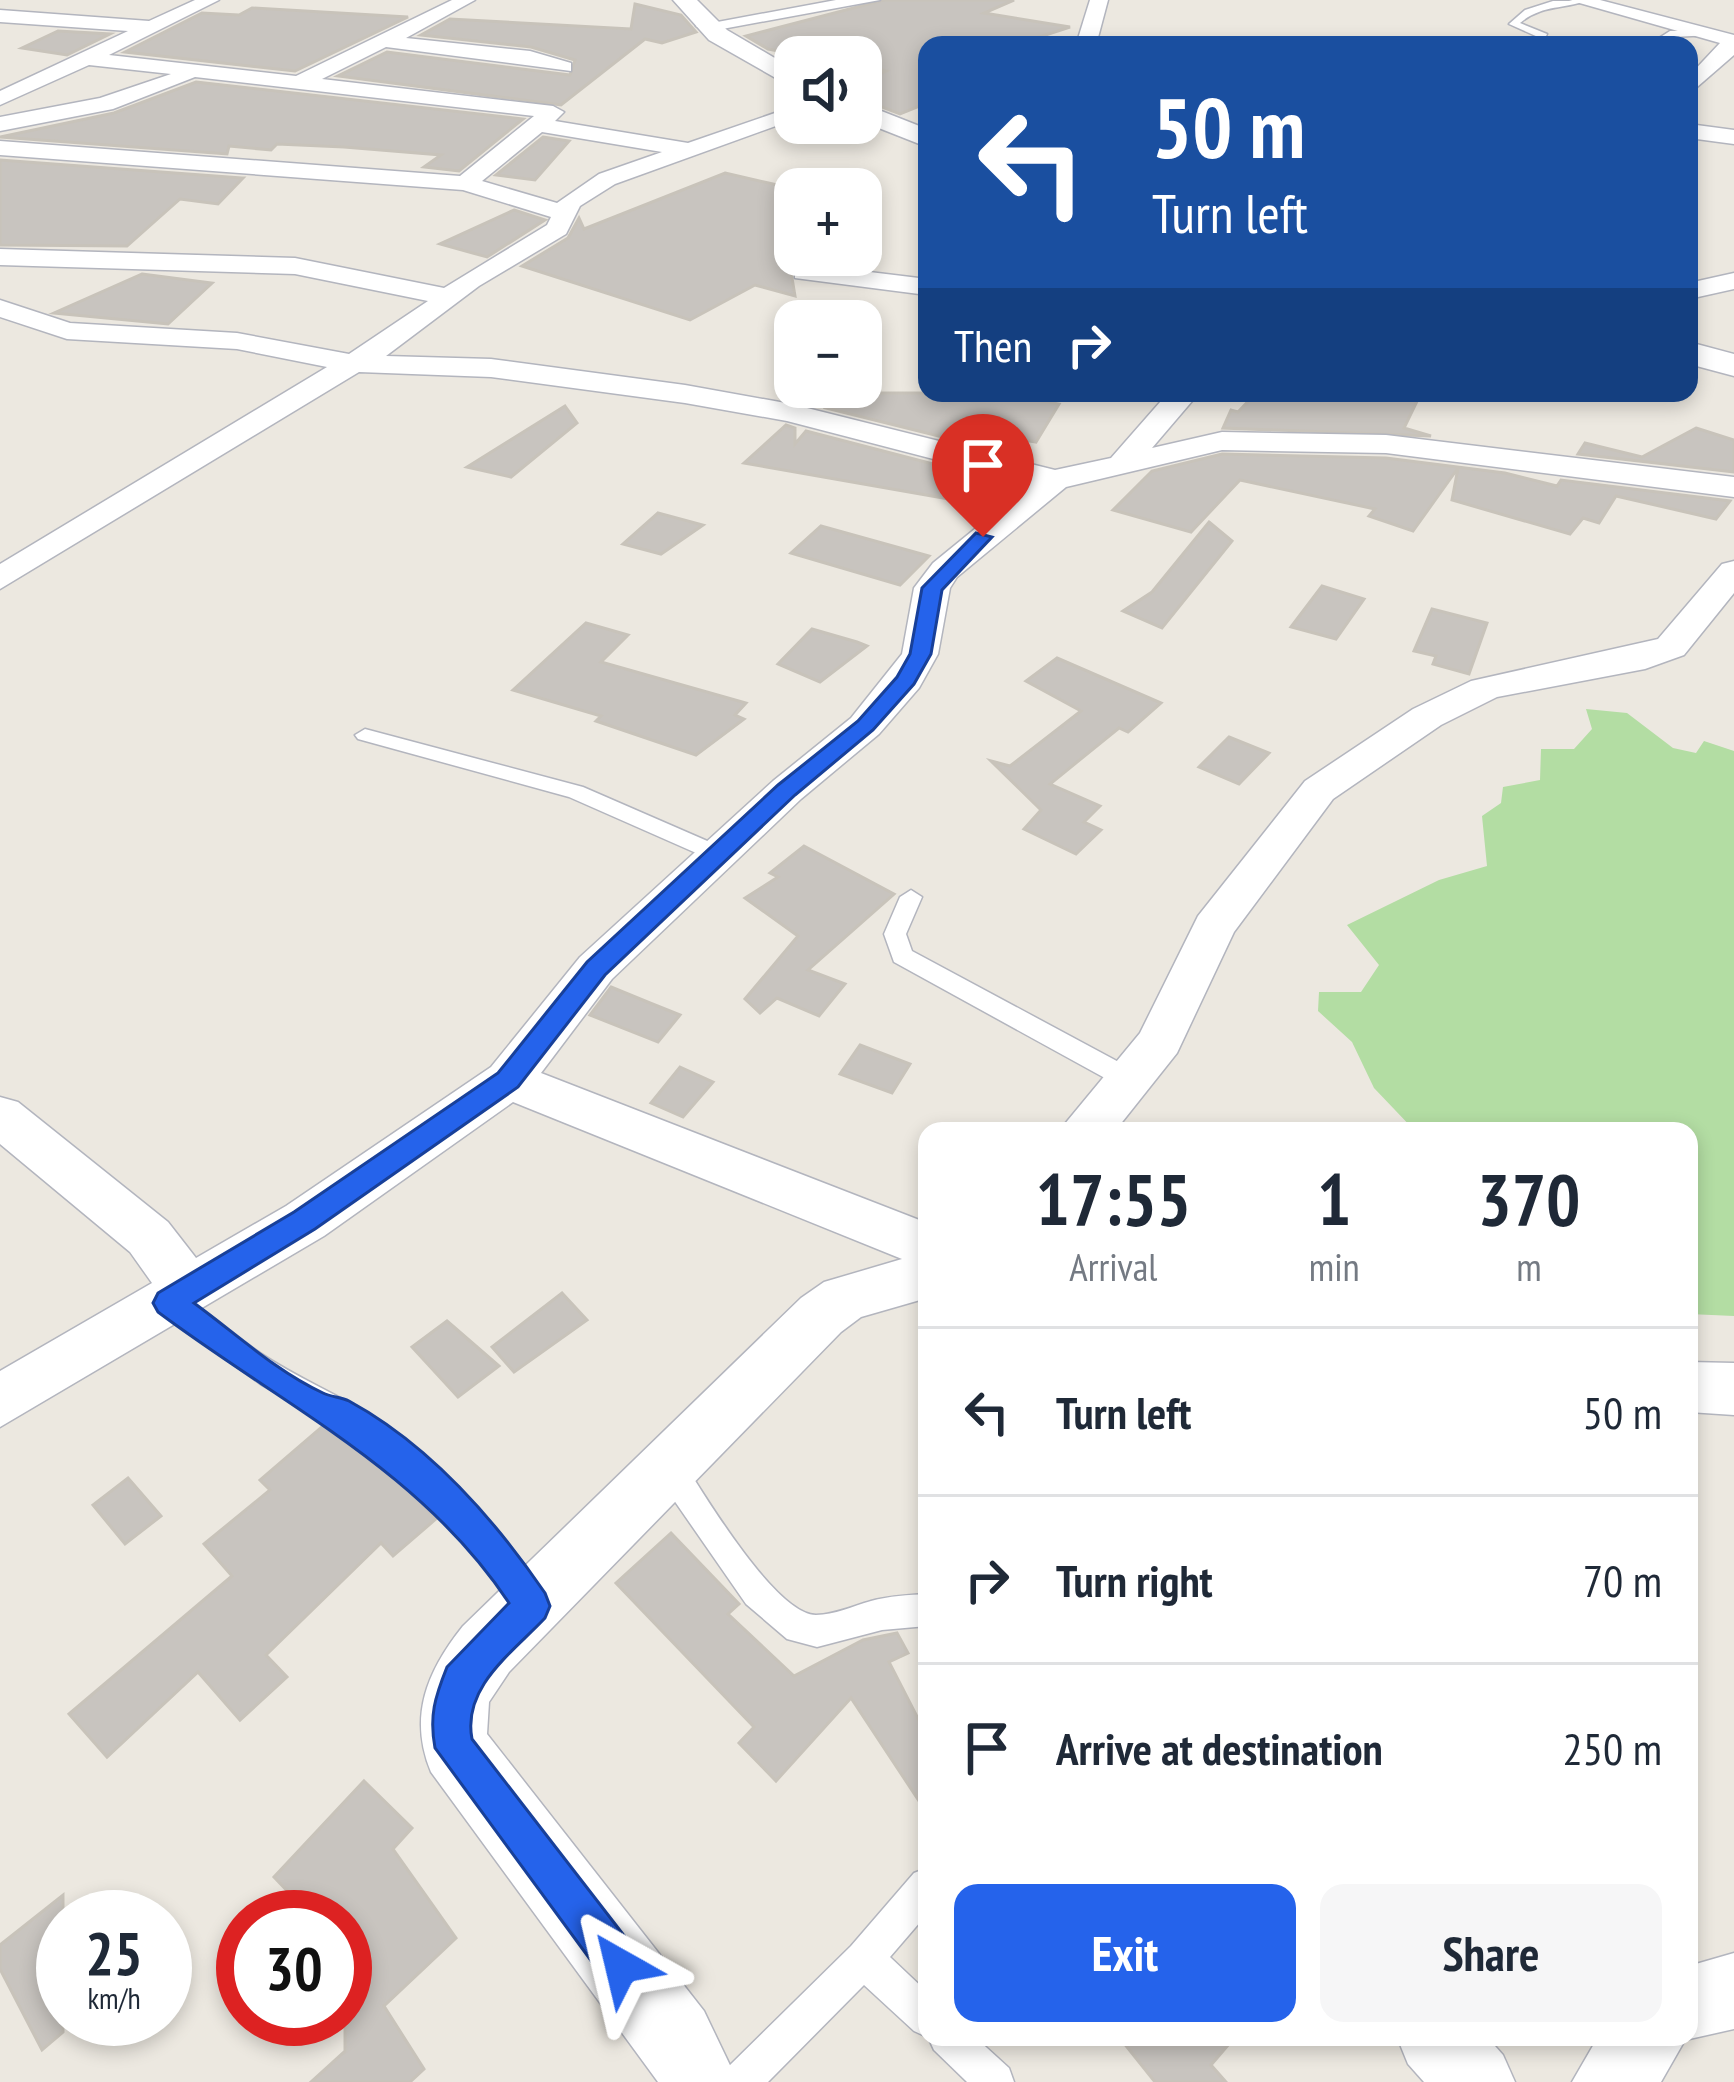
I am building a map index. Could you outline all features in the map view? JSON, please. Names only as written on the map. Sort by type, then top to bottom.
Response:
[{"type":"street","points":[[48,19],[88,0]]},
{"type":"street","points":[[0,99],[210,0]]},
{"type":"street","points":[[292,86],[466,0]]},
{"type":"street","points":[[684,0],[706,26],[774,68]]},
{"type":"street","points":[[706,26],[871,0]]},
{"type":"street","points":[[1089,36],[1101,1]]},
{"type":"street","points":[[1579,1],[1728,39],[1731,47],[1698,79]]},
{"type":"street","points":[[0,16],[153,27]]},
{"type":"street","points":[[378,40],[530,57],[564,67]]},
{"type":"street","points":[[82,58],[202,70],[292,86],[553,112],[465,183]]},
{"type":"street","points":[[0,124],[105,104],[202,70]]},
{"type":"street","points":[[0,79],[28,84]]},
{"type":"street","points":[[0,579],[353,363],[544,238],[568,214],[570,202],[592,187],[682,148],[774,119]]},
{"type":"street","points":[[882,119],[918,134]]},
{"type":"street","points":[[540,125],[682,148]]},
{"type":"street","points":[[1698,132],[1734,136]]},
{"type":"street","points":[[0,148],[465,183],[568,214]]},
{"type":"street","points":[[0,257],[88,256],[295,266],[448,297]]},
{"type":"street","points":[[0,305],[88,256]]},
{"type":"street","points":[[839,276],[918,285]]},
{"type":"street","points":[[1698,289],[1734,281]]},
{"type":"street","points":[[1698,292],[1734,295]]},
{"type":"street","points":[[0,305],[68,331],[270,345],[353,363],[546,373],[703,397],[791,413],[907,448],[1055,480]]},
{"type":"street","points":[[1698,355],[1734,365]]},
{"type":"street","points":[[1124,461],[1176,402]]},
{"type":"street","points":[[0,1401],[304,1221],[508,1080],[596,968],[787,790],[866,726],[907,680],[920,654],[932,588],[945,570],[1055,480],[1222,441],[1331,440],[1734,487]]},
{"type":"street","points":[[1093,1122],[1132,1081],[1188,988],[1214,926],[1319,790],[1427,717],[1484,689],[1558,671],[1645,658],[1671,647],[1734,572]]},
{"type":"street","points":[[508,1080],[918,1242]]},
{"type":"street","points":[[0,1116],[149,1238],[179,1297]]},
{"type":"street","points":[[699,2082],[677,2038],[455,1748],[448,1716],[461,1680],[832,1306],[844,1298],[918,1277]]},
{"type":"street","points":[[1698,1387],[1734,1389]]},
{"type":"street","points":[[1698,2001],[1734,1991]]},
{"type":"street","points":[[1443,2046],[1476,2082]]},
{"type":"street","points":[[1611,2082],[1641,2046]]},
{"type":"lane","points":[[1544,36],[1519,27],[1518,18],[1547,5],[1579,1]]},
{"type":"lane","points":[[1667,36],[1709,33]]},
{"type":"lane","points":[[365,735],[576,792],[720,855]]},
{"type":"lane","points":[[911,897],[896,934],[902,956],[1132,1081]]},
{"type":"lane","points":[[179,1297],[260,1369],[318,1408],[337,1411],[406,1462],[479,1533],[532,1606]]},
{"type":"lane","points":[[671,1470],[782,1623],[813,1633],[872,1613],[918,1610]]},
{"type":"lane","points":[[741,2082],[864,1959],[918,1896]]},
{"type":"lane","points":[[864,1959],[918,2010]]},
{"type":"lane","points":[[957,2046],[995,2082]]},
{"type":"green space","points":[[1586,709],[1627,713],[1673,748],[1696,753],[1704,741],[1734,751],[1734,1316],[1698,1314],[1698,1122],[1406,1122],[1374,1088],[1352,1042],[1318,1011],[1319,992],[1361,992],[1379,965],[1347,925],[1439,880],[1487,866],[1482,816],[1501,803],[1503,787],[1540,780],[1541,749],[1574,749],[1592,729]]},
{"type":"building","points":[[884,0],[1014,0],[984,13],[1070,27],[1042,36],[918,36],[918,107],[900,114],[882,107],[882,73],[886,71],[882,70],[882,36],[774,36],[774,50],[746,36]]},
{"type":"building","points":[[635,4],[681,15],[696,32],[662,43],[645,39],[561,105],[338,76],[387,52],[570,75],[575,60],[531,47],[421,35],[450,19],[631,29]]},
{"type":"building","points":[[252,8],[408,17],[295,71],[125,52],[202,13],[239,15]]},
{"type":"building","points":[[58,31],[110,34],[67,55],[22,48]]},
{"type":"building","points":[[196,82],[523,119],[459,171],[424,167],[441,155],[344,147],[277,144],[271,150],[229,146],[227,154],[0,137],[114,113]]},
{"type":"building","points":[[543,137],[569,141],[535,180],[496,175]]},
{"type":"building","points":[[0,160],[243,178],[218,204],[180,199],[127,246],[0,245]]},
{"type":"building","points":[[725,173],[774,184],[774,276],[792,276],[795,296],[755,285],[690,320],[522,266],[568,238],[579,218],[584,229]]},
{"type":"building","points":[[514,210],[545,220],[487,257],[440,244]]},
{"type":"building","points":[[142,274],[212,283],[168,324],[54,313]]},
{"type":"building","points":[[882,393],[918,393],[918,402],[1059,404],[1036,442],[1012,438],[1003,452],[826,408],[882,408]]},
{"type":"building","points":[[1247,402],[1417,402],[1404,428],[1431,436],[1223,428],[1231,410],[1238,412]]},
{"type":"building","points":[[565,406],[577,423],[511,477],[467,467]]},
{"type":"building","points":[[786,425],[795,428],[795,444],[806,431],[987,478],[972,503],[744,463]]},
{"type":"building","points":[[1696,428],[1734,440],[1734,472],[1578,454],[1585,443],[1642,457]]},
{"type":"building","points":[[1222,454],[1386,458],[1505,473],[1557,486],[1561,480],[1730,501],[1716,519],[1616,496],[1599,523],[1583,518],[1570,534],[1452,500],[1458,468],[1413,531],[1369,516],[1375,509],[1240,480],[1191,532],[1113,510],[1152,471]]},
{"type":"building","points":[[658,513],[703,525],[661,554],[623,544]]},
{"type":"building","points":[[1209,522],[1232,541],[1162,628],[1123,611],[1152,592]]},
{"type":"building","points":[[821,526],[929,556],[900,585],[791,553]]},
{"type":"building","points":[[1322,586],[1364,599],[1336,639],[1291,627]]},
{"type":"building","points":[[1432,609],[1487,623],[1469,674],[1433,664],[1436,656],[1414,651]]},
{"type":"building","points":[[586,623],[628,635],[601,662],[746,703],[735,715],[744,719],[696,755],[596,721],[601,716],[513,690]]},
{"type":"building","points":[[812,629],[867,646],[820,682],[778,664]]},
{"type":"building","points":[[1057,658],[1161,703],[1128,732],[1119,728],[1050,784],[1100,806],[1084,822],[1101,830],[1076,854],[1024,829],[1041,810],[991,761],[1010,766],[1081,711],[1026,681]]},
{"type":"building","points":[[1229,737],[1269,753],[1239,784],[1199,767]]},
{"type":"building","points":[[804,846],[894,894],[808,970],[845,984],[819,1016],[777,998],[760,1013],[745,999],[798,936],[745,898],[778,877],[770,873]]},
{"type":"building","points":[[611,987],[680,1015],[658,1042],[590,1015]]},
{"type":"building","points":[[860,1045],[910,1064],[892,1093],[840,1074]]},
{"type":"building","points":[[680,1067],[713,1082],[683,1117],[651,1103]]},
{"type":"building","points":[[562,1293],[587,1320],[514,1372],[492,1347]]},
{"type":"building","points":[[447,1321],[499,1366],[458,1397],[412,1347]]},
{"type":"building","points":[[324,1425],[377,1459],[437,1518],[393,1556],[381,1543],[266,1655],[287,1677],[240,1720],[198,1672],[107,1757],[69,1714],[232,1576],[204,1544],[270,1490],[260,1480]]},
{"type":"building","points":[[128,1478],[161,1516],[125,1544],[93,1505]]},
{"type":"building","points":[[671,1533],[739,1604],[728,1614],[794,1676],[863,1640],[897,1633],[908,1653],[889,1662],[918,1718],[918,1799],[851,1698],[776,1781],[739,1743],[754,1727],[616,1583]]},
{"type":"building","points":[[364,1781],[412,1828],[393,1849],[456,1938],[384,2006],[424,2069],[410,2082],[311,2082],[345,2046],[372,2046],[372,1890],[286,1890],[274,1877]]},
{"type":"building","points":[[36,1916],[36,2038],[0,1969],[0,1945]]},
{"type":"building","points":[[1126,2046],[1227,2046],[1211,2065],[1226,2082],[1155,2082]]},
{"type":"route","points":[[621,1966],[455,1748],[448,1716],[461,1680],[486,1648],[532,1606],[510,1573],[452,1504],[406,1462],[337,1411],[318,1408],[234,1352],[169,1303],[304,1221],[508,1080],[596,968],[787,790],[866,726],[907,680],[920,654],[932,588],[983,537]]}]
